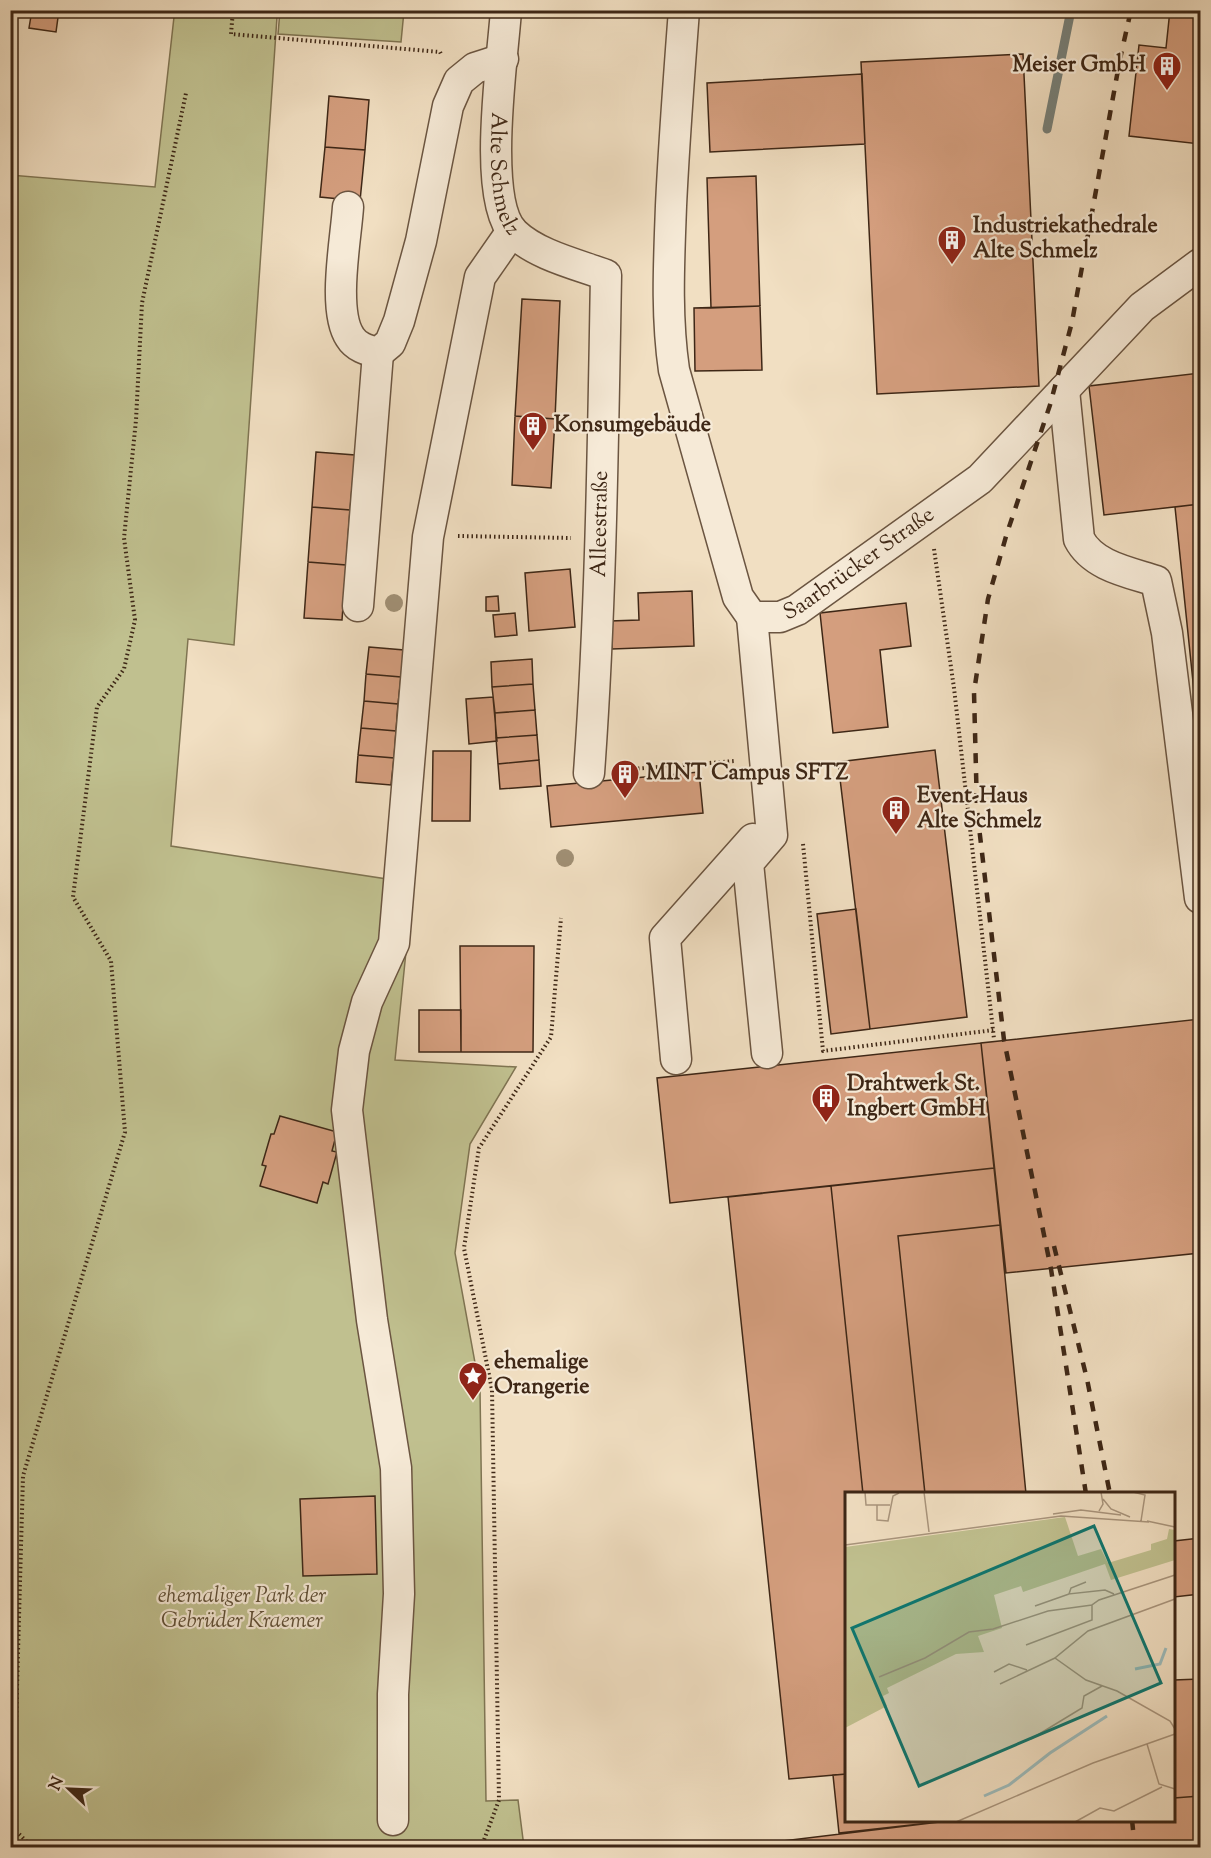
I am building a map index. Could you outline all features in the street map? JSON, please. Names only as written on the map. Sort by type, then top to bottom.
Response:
[{"type":"street","name":"Alte Schmelz","points":[[506,10],[496,172],[502,208],[512,231],[530,246],[606,275]]},
{"type":"street","name":"Saarbrücker Straße","points":[[684,10],[674,132],[667,293],[669,332],[674,370],[738,597],[752,617],[780,617],[797,610],[930,517],[980,478],[1142,308],[1200,264]]},
{"type":"street","points":[[358,606],[378,353],[390,343],[399,321],[421,241],[448,106],[459,81],[475,68],[503,59]]},
{"type":"street","points":[[348,207],[341,305],[350,338],[362,349],[378,353]]},
{"type":"street","points":[[393,1820],[393,1694],[399,1593],[396,1468],[372,1320],[346,1110],[354,1051],[367,1002],[393,943],[428,537],[480,278],[512,231]]},
{"type":"street","name":"Alleestraße","points":[[589,773],[597,662],[602,538],[606,275]]},
{"type":"street","points":[[1065,390],[1079,538],[1085,551],[1096,560],[1156,581],[1167,633],[1200,898]]},
{"type":"street","points":[[752,617],[772,835],[748,863],[767,1053]]},
{"type":"street","points":[[676,1059],[665,938],[753,839]]},
{"type":"path","points":[[233,10],[231,34],[440,52]]},
{"type":"path","points":[[33,1848],[12,1828],[23,1476],[125,1132],[111,962],[73,897],[97,707],[124,669],[135,620],[124,538],[136,420],[141,303],[186,93]]},
{"type":"path","points":[[930,517],[954,688],[994,1039]]},
{"type":"path","points":[[480,536],[602,538]]},
{"type":"path","points":[[589,773],[765,759]]},
{"type":"path","points":[[802,840],[823,1051],[994,1030]]},
{"type":"path","points":[[482,1848],[499,1800],[492,1390],[464,1248],[479,1148],[551,1037],[561,918]]},
{"type":"green space","points":[[280,11],[404,11],[401,42],[278,34]]},
{"type":"green space","name":"ehemaliger Park der Gebrüder Kraemer","points":[[174,17],[277,17],[234,645],[188,639],[171,846],[413,883],[395,1060],[516,1067],[470,1144],[455,1253],[480,1390],[486,1801],[518,1800],[524,1847],[11,1847],[10,175],[155,187]]},
{"type":"building","points":[[32,10],[59,10],[56,32],[29,28]]},
{"type":"building","name":"Meiser GmbH","points":[[1170,10],[1200,10],[1200,144],[1129,136],[1139,45],[1166,48]]},
{"type":"building","name":"Industriekathedrale Alte Schmelz","points":[[1023,54],[1039,386],[877,394],[861,62]]},
{"type":"building","points":[[862,74],[865,144],[710,152],[707,83]]},
{"type":"building","points":[[329,96],[369,100],[365,150],[325,147]]},
{"type":"building","points":[[325,147],[365,150],[360,201],[320,197]]},
{"type":"building","points":[[756,176],[760,306],[711,308],[707,178]]},
{"type":"building","name":"Konsumgebäude","points":[[522,299],[560,301],[555,419],[515,416]]},
{"type":"building","points":[[760,306],[762,370],[695,371],[694,308]]},
{"type":"building","points":[[1200,373],[1200,504],[1104,515],[1089,386]]},
{"type":"building","name":"Konsumgebäude","points":[[515,416],[555,419],[551,488],[512,485]]},
{"type":"building","points":[[316,452],[355,455],[350,510],[312,507]]},
{"type":"building","points":[[1200,504],[1200,750],[1175,507]]},
{"type":"building","points":[[312,507],[350,510],[346,565],[308,562]]},
{"type":"building","points":[[308,562],[346,565],[342,620],[304,618]]},
{"type":"building","points":[[570,569],[575,627],[529,631],[525,573]]},
{"type":"building","points":[[692,591],[694,646],[612,649],[610,621],[639,620],[638,593]]},
{"type":"building","points":[[498,596],[499,611],[486,611],[486,597]]},
{"type":"building","points":[[906,603],[911,646],[880,650],[888,727],[833,733],[820,613]]},
{"type":"building","points":[[515,613],[517,635],[495,637],[493,615]]},
{"type":"building","points":[[369,647],[404,650],[401,677],[366,674]]},
{"type":"building","points":[[532,659],[533,684],[492,687],[491,662]]},
{"type":"building","points":[[366,674],[401,677],[398,704],[364,701]]},
{"type":"building","points":[[533,684],[535,710],[495,713],[492,687]]},
{"type":"building","points":[[493,697],[497,741],[469,744],[466,699]]},
{"type":"building","points":[[364,701],[398,704],[396,731],[361,728]]},
{"type":"building","points":[[535,710],[537,735],[496,738],[495,713]]},
{"type":"building","points":[[361,728],[396,731],[394,758],[358,755]]},
{"type":"building","points":[[537,735],[539,760],[498,764],[496,738]]},
{"type":"building","name":"Event-Haus Alte Schmelz","points":[[935,750],[967,1017],[870,1029],[838,762]]},
{"type":"building","points":[[433,751],[471,751],[470,821],[432,821]]},
{"type":"building","points":[[358,755],[394,758],[391,785],[356,782]]},
{"type":"building","points":[[539,760],[541,786],[500,789],[498,764]]},
{"type":"building","name":"MINT Campus SFTZ","points":[[699,772],[703,813],[551,827],[547,786]]},
{"type":"building","points":[[856,909],[870,1029],[831,1034],[817,914]]},
{"type":"building","points":[[460,946],[534,946],[533,1052],[461,1052]]},
{"type":"building","points":[[419,1010],[461,1010],[461,1052],[419,1052]]},
{"type":"building","points":[[1200,1019],[1200,1253],[1006,1273],[981,1043]]},
{"type":"building","name":"Drahtwerk St. Ingbert GmbH","points":[[981,1043],[994,1168],[670,1203],[657,1078]]},
{"type":"building","points":[[280,1116],[337,1132],[332,1151],[337,1152],[328,1184],[323,1182],[317,1203],[260,1186],[266,1166],[262,1165],[271,1134],[274,1134]]},
{"type":"building","points":[[994,1168],[1000,1225],[898,1236],[925,1492],[863,1492],[831,1186]]},
{"type":"building","points":[[831,1186],[863,1492],[845,1492],[845,1774],[789,1779],[728,1197]]},
{"type":"building","points":[[1000,1225],[1026,1492],[925,1492],[898,1236]]},
{"type":"building","points":[[375,1496],[377,1574],[303,1576],[300,1499]]},
{"type":"building","points":[[1200,1538],[1200,1594],[1175,1597],[1175,1541]]},
{"type":"building","points":[[1200,1679],[1200,1796],[1175,1798],[1175,1680]]},
{"type":"building","points":[[845,1774],[845,1822],[938,1822],[839,1833],[833,1775]]},
{"type":"building","points":[[1200,1796],[1200,1848],[724,1848],[939,1822],[1175,1822],[1175,1798]]},
{"type":"waterway","points":[[1047,129],[1071,10]]},
{"type":"railway","points":[[1086,1492],[1051,1269],[1004,1040],[977,810],[974,692],[988,599],[1007,533],[1050,405],[1072,322],[1131,10]]},
{"type":"railway","points":[[1054,1246],[1087,1379],[1110,1492]]},
{"type":"railway","points":[[1132,1822],[1135,1848]]},
{"type":"place","name":"Meiser GmbH","points":[[1167,92]]},
{"type":"place","name":"Industriekathedrale Alte Schmelz","points":[[952,266]]},
{"type":"place","name":"Konsumgebäude","points":[[533,452]]},
{"type":"place","name":"MINT Campus SFTZ","points":[[625,800]]},
{"type":"place","name":"Event-Haus Alte Schmelz","points":[[896,836]]},
{"type":"place","name":"Drahtwerk St. Ingbert GmbH","points":[[826,1124]]},
{"type":"place","name":"ehemalige Orangerie","points":[[473,1402]]}]
